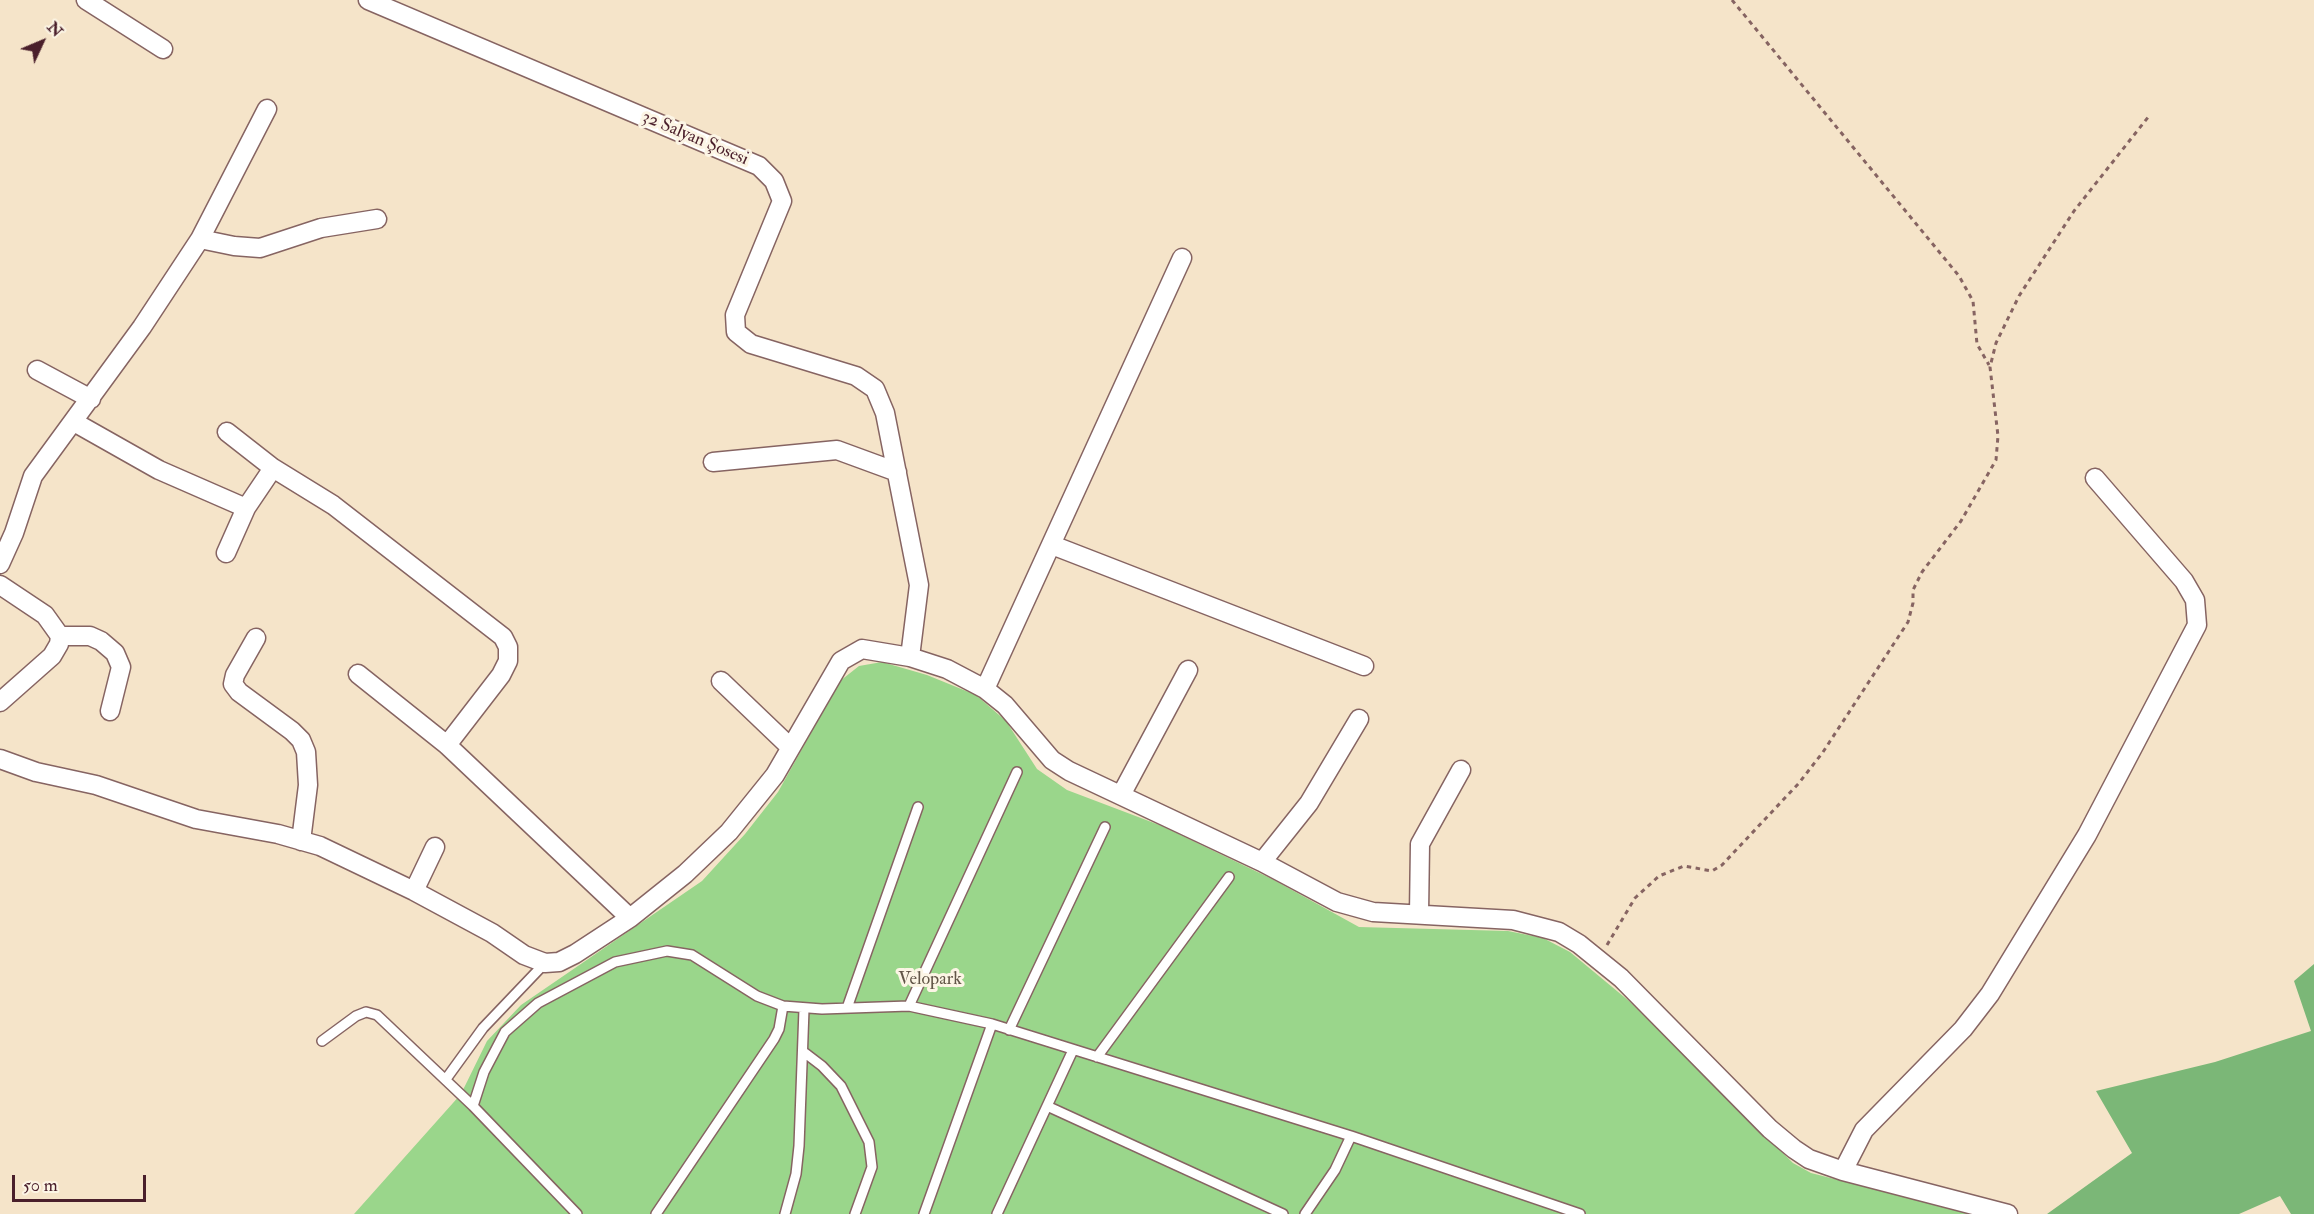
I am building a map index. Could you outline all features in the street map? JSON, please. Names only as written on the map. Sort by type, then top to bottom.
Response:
[{"type":"street","points":[[86,0],[164,49]]},
{"type":"street","name":"32 Salyan Şosesi","points":[[368,0],[759,166],[774,181],[782,201],[735,315],[736,332],[751,344],[856,376],[875,389],[885,413],[920,585],[910,657]]},
{"type":"street","points":[[0,564],[14,533],[33,476],[91,399],[200,239],[267,109]]},
{"type":"street","points":[[200,239],[234,246],[260,248],[321,228],[377,219]]},
{"type":"street","points":[[985,689],[1182,258]]},
{"type":"street","points":[[37,370],[91,399]]},
{"type":"street","points":[[74,422],[159,470],[246,508]]},
{"type":"street","points":[[226,432],[273,468],[333,505],[503,637],[508,647],[508,661],[501,675],[447,745]]},
{"type":"street","points":[[713,462],[837,450],[897,472]]},
{"type":"street","points":[[226,553],[246,508],[273,468]]},
{"type":"street","points":[[1843,1171],[1864,1130],[1963,1029],[1990,994],[2087,835],[2197,624],[2194,600],[2184,581],[2095,478]]},
{"type":"street","points":[[1052,545],[1364,666]]},
{"type":"street","points":[[0,585],[45,615],[60,636],[59,644],[52,656],[0,702]]},
{"type":"street","points":[[60,636],[90,636],[102,640],[115,653],[121,667],[110,711]]},
{"type":"street","points":[[256,639],[235,675],[233,684],[239,692],[301,740],[306,752],[308,785],[300,841]]},
{"type":"street","points":[[0,759],[36,772],[96,785],[196,819],[300,841],[349,858],[492,933],[524,955],[545,963],[559,962],[576,954],[630,918],[685,874],[729,832],[769,783],[833,673],[847,657],[862,649],[910,657],[946,669],[985,689],[1005,705],[1052,760],[1346,905],[1373,912],[1493,918],[1534,924],[1559,932],[1621,978],[1770,1129],[1809,1159],[1843,1171],[2008,1214]]},
{"type":"street","points":[[1121,795],[1188,670]]},
{"type":"street","points":[[358,674],[447,745],[630,918]]},
{"type":"street","points":[[721,681],[790,747]]},
{"type":"street","points":[[1262,862],[1309,803],[1359,719]]},
{"type":"street","points":[[1419,914],[1420,844],[1461,770]]},
{"type":"street","points":[[414,891],[435,847]]},
{"type":"lane","points":[[909,1006],[1017,772]]},
{"type":"lane","points":[[847,1008],[918,807]]},
{"type":"lane","points":[[1009,1030],[1105,827]]},
{"type":"lane","points":[[1097,1058],[1229,877]]},
{"type":"lane","points":[[473,1107],[484,1072],[505,1032],[538,1003],[615,962],[667,951],[685,953],[710,965],[757,996],[783,1006],[804,1010],[909,1006],[993,1024],[1351,1136],[1580,1214]]},
{"type":"lane","points":[[446,1079],[483,1028],[545,963]]},
{"type":"lane","points":[[656,1214],[774,1039],[779,1029],[783,1006]]},
{"type":"lane","points":[[785,1214],[798,1156],[805,1053],[804,1010]]},
{"type":"lane","points":[[322,1041],[356,1016],[366,1012],[377,1015],[446,1079],[577,1214]]},
{"type":"lane","points":[[924,1214],[993,1024]]},
{"type":"lane","points":[[997,1214],[1073,1050]]},
{"type":"lane","points":[[805,1053],[822,1066],[841,1086],[869,1142],[872,1167],[855,1214]]},
{"type":"lane","points":[[1047,1106],[1283,1214]]},
{"type":"lane","points":[[1305,1214],[1335,1170],[1351,1136]]},
{"type":"lane","points":[[562,1214],[569,1205]]},
{"type":"path","points":[[1732,0],[1959,276],[1973,301],[1977,344],[1990,367]]},
{"type":"path","points":[[1599,960],[1625,912],[1641,891],[1659,876],[1684,866],[1701,871],[1712,871],[1722,866],[1799,783],[1823,752],[1908,622],[1913,603],[1913,590],[1922,572],[1961,521],[1996,460],[1998,436],[1990,367],[1996,343],[2025,286],[2074,211],[2149,116]]},
{"type":"green space","name":"Velopark","points":[[882,662],[927,675],[976,695],[1006,721],[1037,769],[1067,790],[1162,826],[1272,879],[1359,927],[1508,931],[1543,938],[1570,952],[1629,1001],[1793,1163],[1811,1173],[1971,1214],[354,1214],[461,1094],[487,1041],[521,1005],[702,881],[745,834],[778,792],[840,681],[859,666]]},
{"type":"green space","points":[[2314,964],[2314,1214],[2291,1214],[2280,1196],[2239,1214],[2047,1214],[2132,1153],[2096,1091],[2215,1062],[2311,1031],[2294,981]]}]
